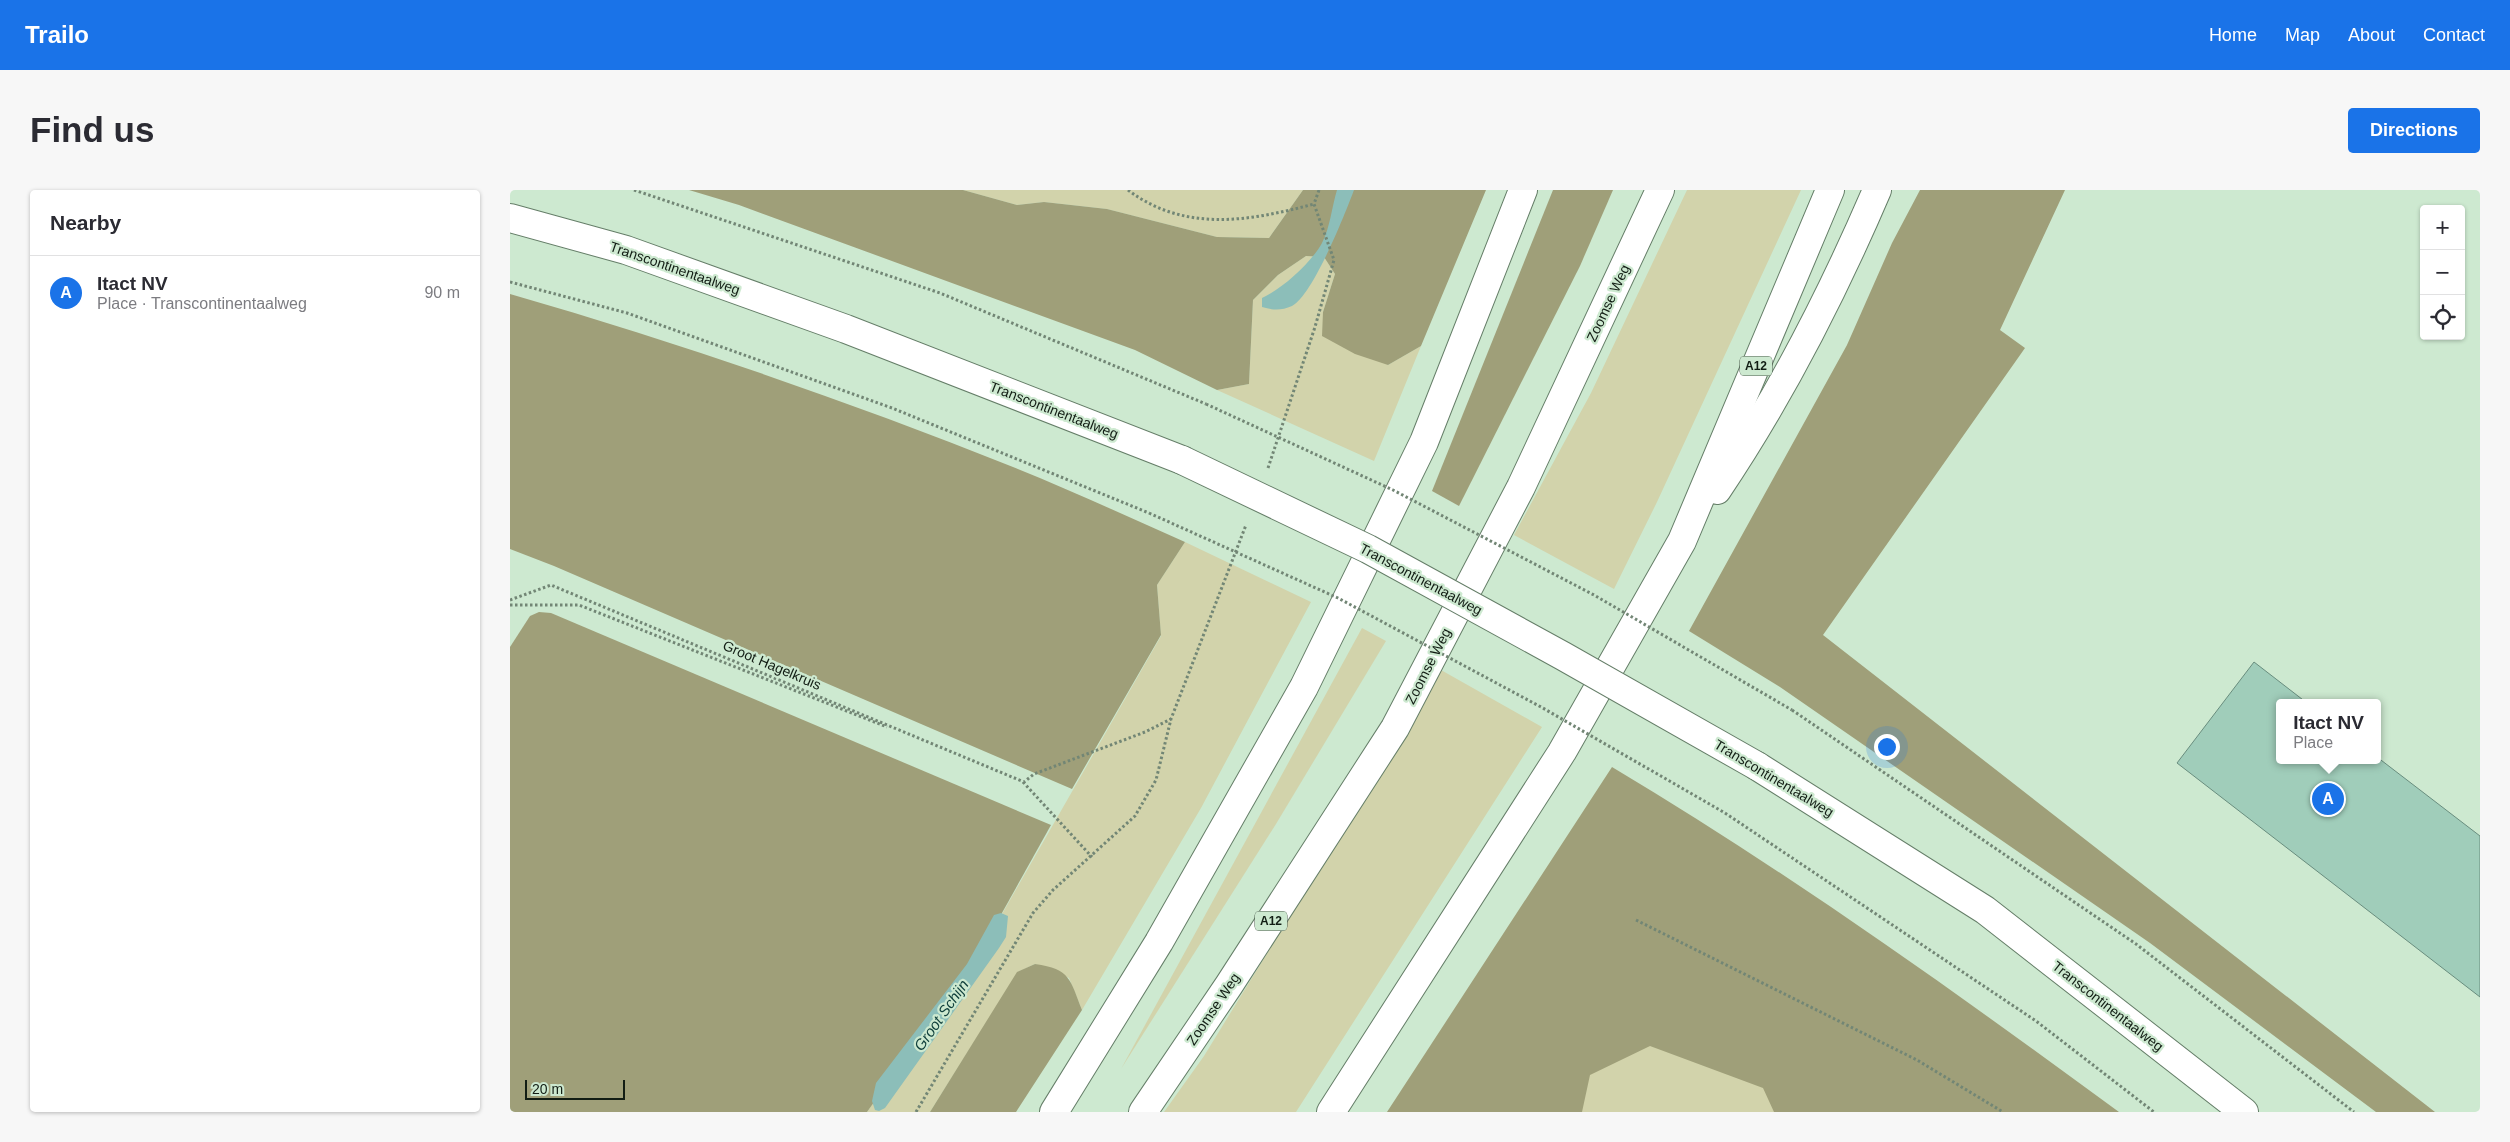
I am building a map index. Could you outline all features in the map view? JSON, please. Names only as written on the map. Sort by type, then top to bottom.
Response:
[{"type":"main road","points":[[1054,1112],[1159,942],[1304,687],[1424,442],[1523,190]]},
{"type":"main road","name":"Zoomse Weg","points":[[1143,1112],[1230,985],[1396,728],[1521,487],[1660,190]]},
{"type":"main road","name":"A12","points":[[1331,1112],[1562,752],[1682,541],[1830,190]]},
{"type":"main road","points":[[1682,541],[1743,451],[1792,369],[1854,243],[1877,190]]},
{"type":"main road","name":"Transcontinentaalweg","points":[[510,218],[626,250],[837,326],[1182,460],[1368,549],[1563,656],[1757,766],[1985,910],[2244,1112]]},
{"type":"path","points":[[634,190],[940,293],[1206,404],[1393,490],[1594,595],[1792,710],[2136,944],[2354,1112]]},
{"type":"path","points":[[1128,190],[1139,198],[1169,213],[1203,220],[1269,216],[1314,204]]},
{"type":"path","points":[[1319,190],[1314,204],[1334,260]]},
{"type":"path","points":[[510,282],[627,313],[874,401],[1149,513],[1338,598],[1540,707],[1725,813],[2036,1021],[2154,1112]]},
{"type":"path","name":"Groot Hagelkruis","points":[[510,600],[551,585],[1024,782]]},
{"type":"path","points":[[510,605],[580,605],[1024,782],[1092,857]]},
{"type":"path","points":[[916,1112],[1033,913],[1053,890],[1092,857],[1135,816],[1156,780],[1171,719],[1146,732],[1034,774],[1024,782]]},
{"type":"path","points":[[1636,920],[1917,1060],[2003,1112]]},
{"type":"green space","points":[[689,190],[963,190],[1017,205],[1044,202],[1107,209],[1217,237],[1269,238],[1303,190],[1486,190],[1421,346],[1388,365],[1355,354],[1322,336],[1323,312],[1335,274],[1324,257],[1306,256],[1278,275],[1253,300],[1249,384],[1217,390],[1135,350],[739,205]]},
{"type":"green space","points":[[963,190],[1303,190],[1269,238],[1217,237],[1107,209],[1044,202],[1017,205]]},
{"type":"green space","points":[[1553,190],[1613,190],[1580,266],[1459,506],[1432,491]]},
{"type":"green space","points":[[1687,190],[1801,190],[1657,502],[1614,589],[1514,535],[1591,393]]},
{"type":"green space","points":[[1920,190],[2065,190],[2000,330],[2025,348],[1823,635],[2435,1112],[2376,1112],[2150,943],[1780,687],[1689,631],[1847,345],[1892,243]]},
{"type":"green space","points":[[1306,256],[1324,257],[1335,274],[1323,312],[1388,365],[1421,346],[1374,461],[1217,390],[1249,384],[1253,300],[1278,275]]},
{"type":"green space","points":[[510,294],[637,332],[889,419],[1035,476],[1185,542],[1157,585],[1161,635],[1072,789],[554,566],[510,549]]},
{"type":"green space","points":[[1185,542],[1311,602],[1201,808],[1082,1010],[1069,978],[1035,964],[1018,972],[930,1112],[867,1112],[978,956],[1161,636],[1157,585]]},
{"type":"green space","points":[[539,612],[551,613],[1051,825],[978,956],[867,1112],[510,1112],[510,647],[530,616]]},
{"type":"green space","points":[[1362,628],[1386,641],[1276,824],[1121,1069]]},
{"type":"green space","points":[[1441,670],[1542,727],[1296,1112],[1164,1112],[1204,1056]]},
{"type":"green space","points":[[1612,767],[1678,807],[1806,890],[1995,1022],[2119,1112],[1774,1112],[1763,1088],[1650,1046],[1590,1075],[1582,1112],[1387,1112]]},
{"type":"green space","points":[[1551,955],[1965,1112],[1448,1112]]},
{"type":"green space","points":[[1035,964],[1047,966],[1063,973],[1075,991],[1082,1010],[1016,1112],[930,1112],[1017,972]]},
{"type":"water","points":[[1337,190],[1354,190],[1328,253],[1309,287],[1292,306],[1277,310],[1262,307],[1262,298],[1295,275],[1317,251],[1327,231]]},
{"type":"water","name":"Groot Schijn","points":[[1001,913],[1008,916],[1006,937],[999,948],[885,1108],[879,1111],[875,1110],[872,1101],[876,1083],[967,964],[994,915]]},
{"type":"building","points":[[2254,662],[2302,699],[2276,699],[2276,764],[2381,764],[2381,760],[2480,836],[2480,997],[2177,763]]},
{"type":"place","name":"Itact NV","points":[[2328,799]]}]
